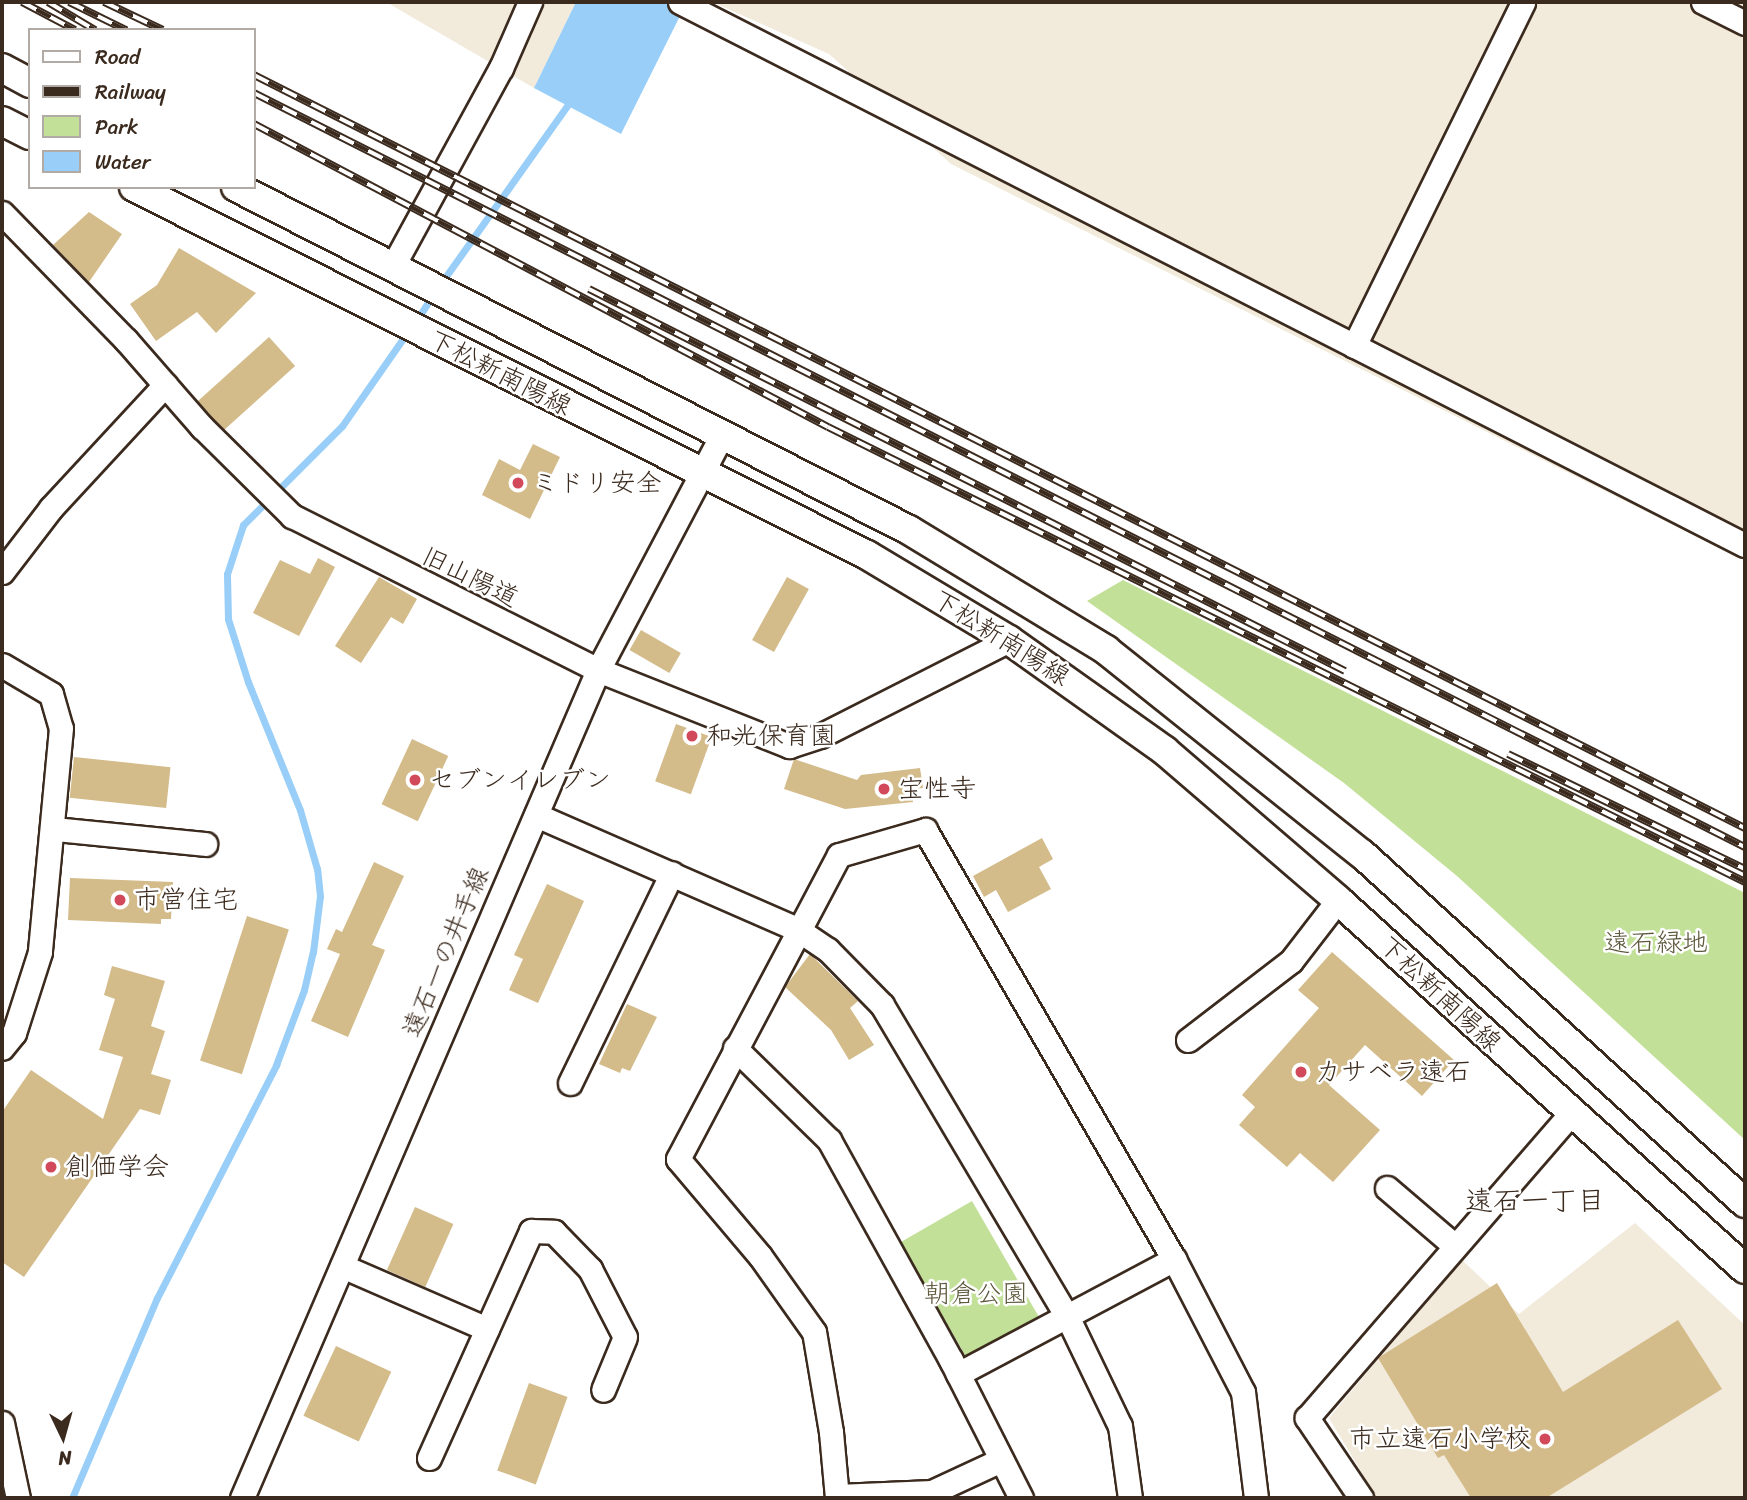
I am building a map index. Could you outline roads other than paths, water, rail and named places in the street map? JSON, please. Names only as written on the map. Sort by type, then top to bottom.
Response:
[{"type":"main road","points":[[2,68],[28,82]]},
{"type":"main road","points":[[2,121],[28,134]]},
{"type":"main road","name":"下松新南陽線","points":[[138,189],[699,474],[867,555],[1009,640],[1165,751],[1338,900],[1570,1114],[1745,1269]]},
{"type":"main road","name":"下松新南陽線","points":[[240,189],[394,264],[721,437],[909,530],[1105,650],[1362,854],[1600,1076],[1745,1203]]},
{"type":"street","points":[[394,264],[501,68],[530,2]]},
{"type":"street","points":[[1354,346],[1523,2]]},
{"type":"street","points":[[1703,2],[1745,23]]},
{"type":"street","points":[[691,4],[1745,545]]},
{"type":"street","name":"旧山陽道","points":[[2,213],[292,516],[598,670],[789,746],[820,736],[1009,640]]},
{"type":"street","points":[[2,572],[51,508],[165,385]]},
{"type":"street","name":"遠石一の井手線","points":[[242,1498],[598,670],[699,474],[721,437]]},
{"type":"street","points":[[2,665],[51,694],[61,728],[55,829],[40,952],[14,1033],[2,1048]]},
{"type":"street","points":[[536,815],[797,929],[828,950],[882,1005],[1067,1316],[1120,1426],[1130,1498]]},
{"type":"street","points":[[55,829],[205,844]]},
{"type":"street","points":[[1001,1460],[932,1492],[837,1497],[814,1332],[760,1256],[678,1159],[797,929],[839,855],[925,830],[1174,1259],[1243,1392],[1256,1498]]},
{"type":"street","points":[[570,1083],[672,873]]},
{"type":"street","points":[[1188,1041],[1291,961],[1338,900]]},
{"type":"street","points":[[735,1048],[829,1140],[958,1374],[1021,1498]]},
{"type":"street","points":[[1361,1498],[1307,1418],[1570,1114]]},
{"type":"street","points":[[1387,1188],[1455,1246]]},
{"type":"street","points":[[429,1458],[531,1231],[554,1232],[590,1269],[625,1337],[604,1390]]},
{"type":"street","points":[[958,1374],[1174,1259]]},
{"type":"street","points":[[342,1266],[487,1329]]},
{"type":"street","points":[[2,1423],[18,1498]]},
{"type":"water","points":[[576,2],[687,2],[621,134],[534,88]]},
{"type":"waterway","points":[[439,286],[572,99]]},
{"type":"waterway","points":[[416,321],[433,295]]},
{"type":"waterway","points":[[72,1498],[157,1298],[276,1065],[304,990],[313,952],[320,896],[317,869],[300,810],[248,682],[228,619],[227,574],[243,525],[342,426],[409,330]]},
{"type":"railway","points":[[22,2],[71,28]]},
{"type":"railway","points":[[48,2],[92,28]]},
{"type":"railway","points":[[69,2],[122,28]]},
{"type":"railway","points":[[104,2],[159,28]]},
{"type":"railway","points":[[256,76],[1745,828]]},
{"type":"railway","points":[[256,94],[1745,847]]},
{"type":"railway","points":[[256,125],[828,427],[1745,882]]},
{"type":"railway","points":[[589,289],[1345,671]]},
{"type":"railway","points":[[1508,754],[1745,869]]},
{"type":"place","name":"ミドリ安全","points":[[518,483]]},
{"type":"place","name":"和光保育園","points":[[692,736]]},
{"type":"place","name":"セブンイレブン","points":[[415,780]]},
{"type":"place","name":"宝性寺","points":[[884,789]]},
{"type":"place","name":"市営住宅","points":[[120,900]]},
{"type":"place","name":"カサベラ遠石","points":[[1301,1072]]},
{"type":"place","name":"創価学会","points":[[51,1167]]},
{"type":"place","name":"市立遠石小学校","points":[[1545,1439]]},
{"type":"district","name":"遠石一丁目","points":[[1535,1201]]},
{"type":"park label","name":"遠石緑地","points":[[1656,943]]},
{"type":"park label","name":"朝倉公園","points":[[976,1294]]}]
